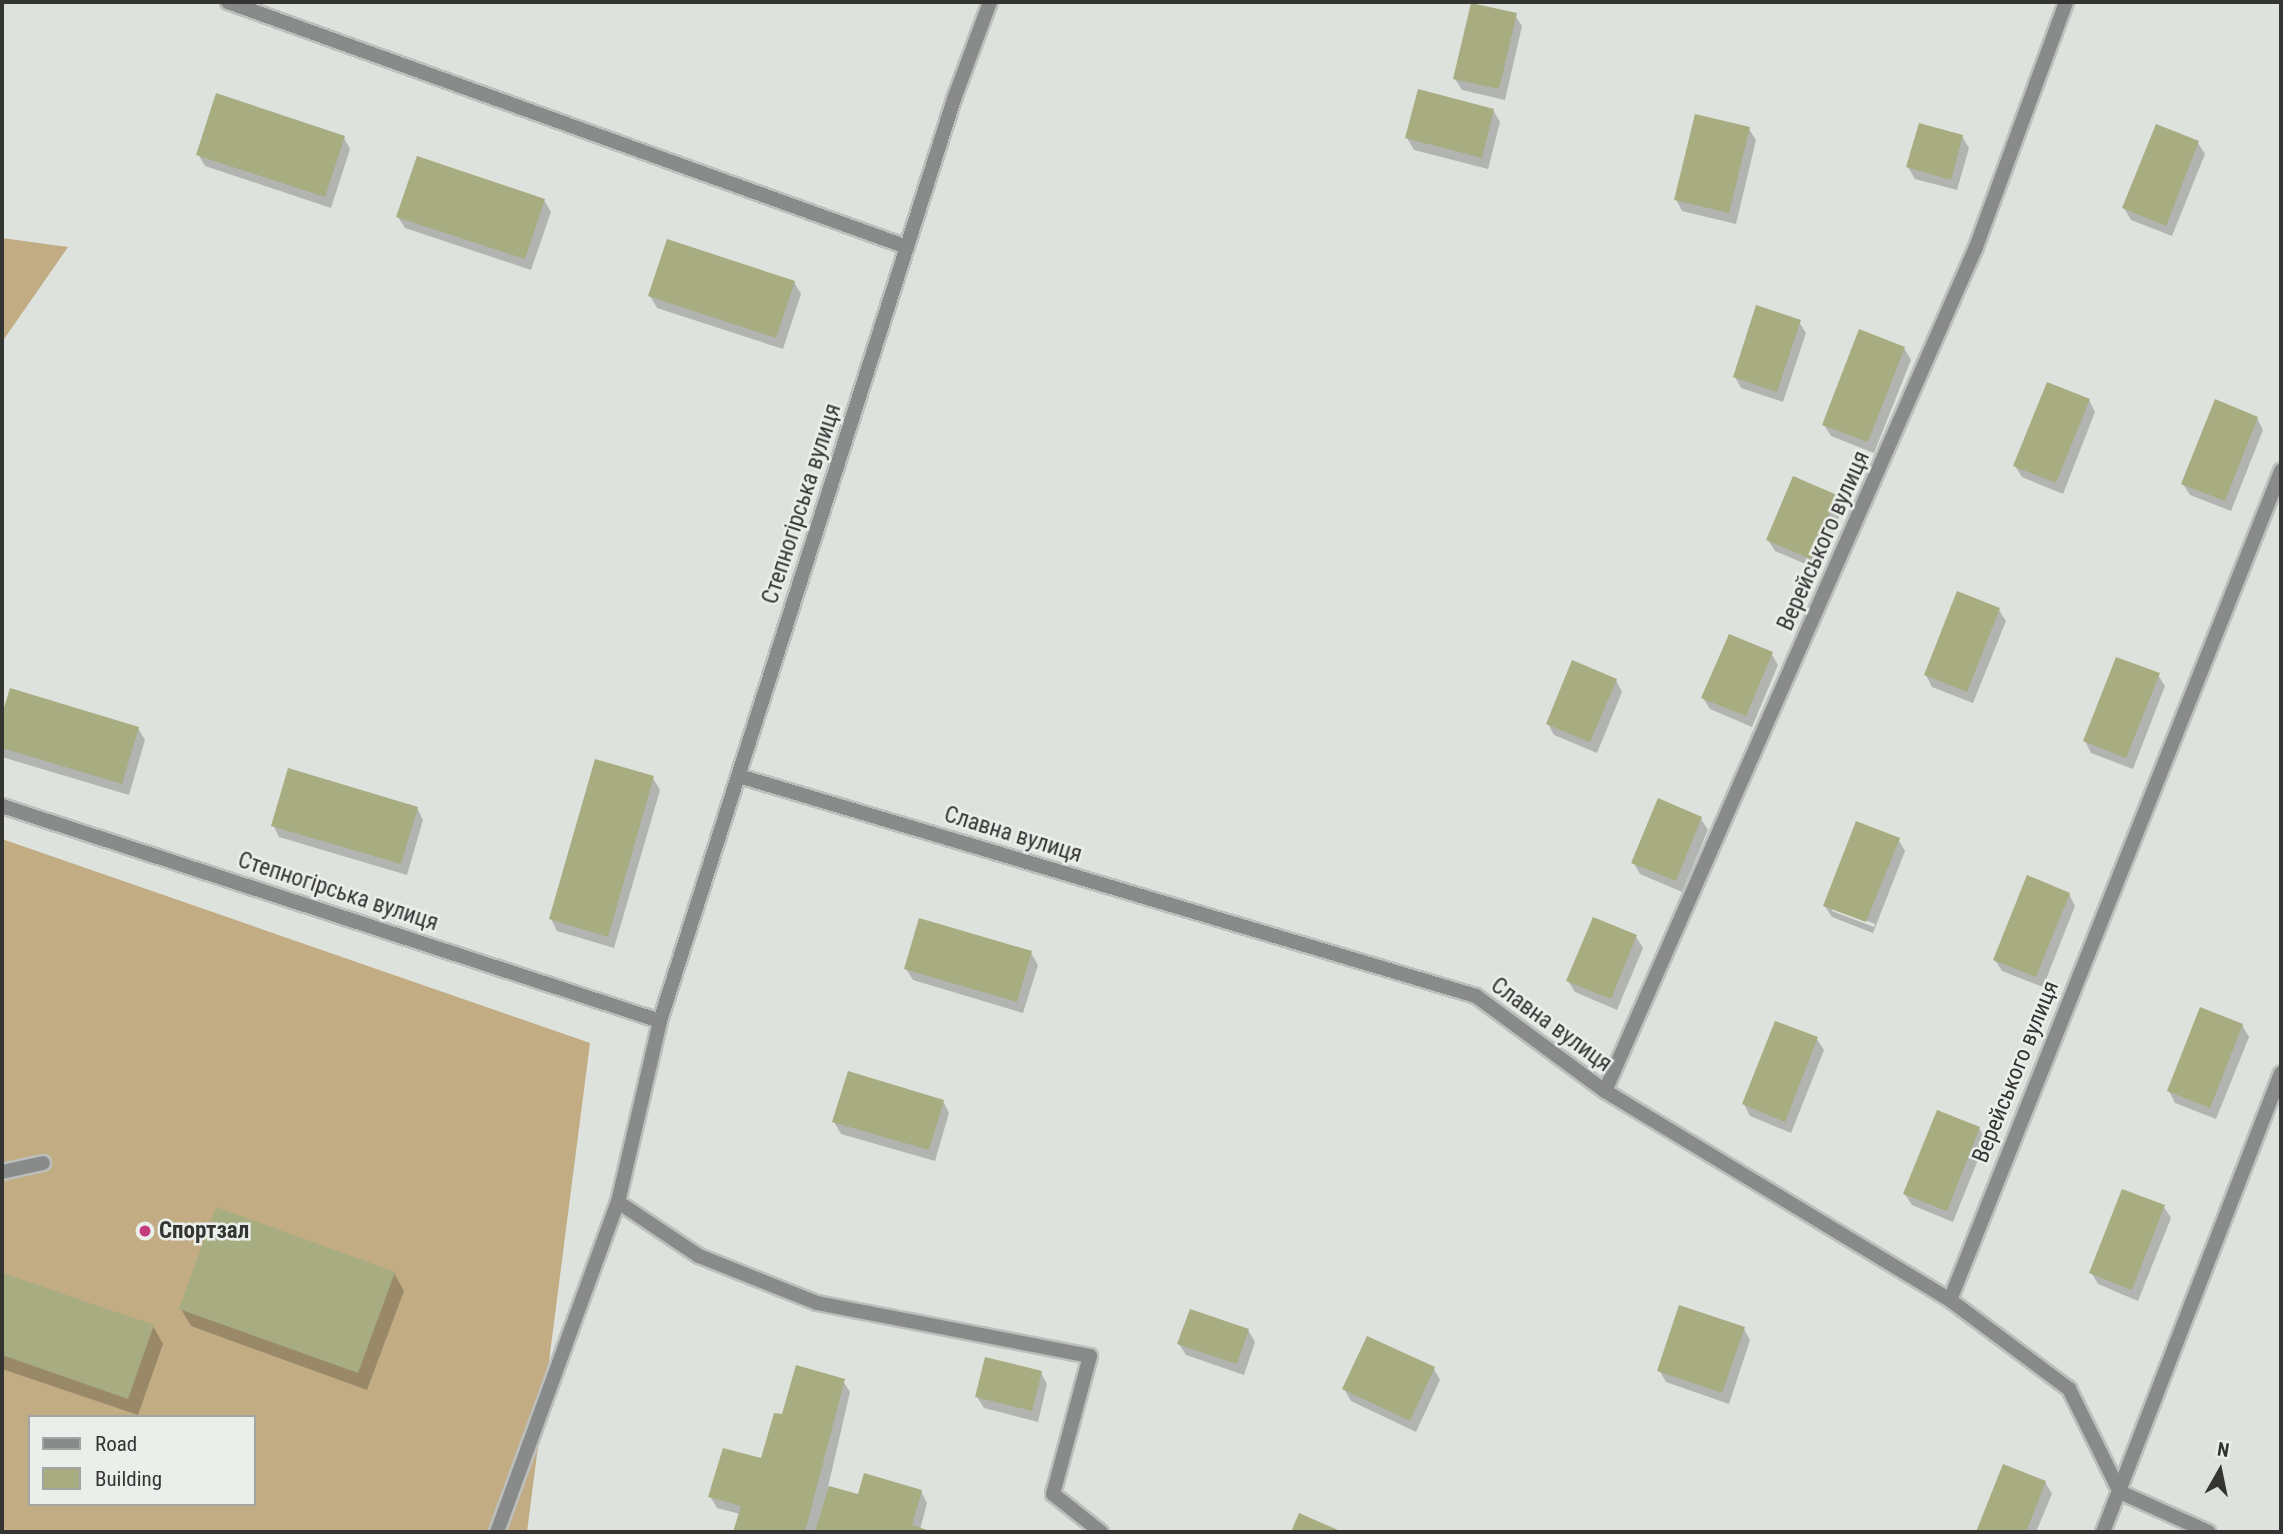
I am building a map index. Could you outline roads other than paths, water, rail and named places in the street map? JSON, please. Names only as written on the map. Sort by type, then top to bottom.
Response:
[{"type":"street","points":[[228,2],[907,247]]},
{"type":"street","name":"Степногірська вулиця","points":[[497,1532],[618,1202],[660,1021],[907,247],[990,2]]},
{"type":"street","name":"Верейського вулиця","points":[[1605,1091],[1976,247],[2066,2]]},
{"type":"street","name":"Верейського вулиця","points":[[1950,1300],[2281,471]]},
{"type":"street","name":"Славна вулиця","points":[[739,776],[1476,996],[1605,1091],[1950,1300],[2069,1389],[2120,1492]]},
{"type":"street","name":"Степногірська вулиця","points":[[2,806],[660,1021]]},
{"type":"street","points":[[2103,1532],[2281,1073]]},
{"type":"street","points":[[2,1172],[43,1163]]},
{"type":"street","points":[[618,1202],[699,1256],[817,1303],[1090,1356],[1053,1494],[1101,1532]]},
{"type":"street","points":[[2120,1492],[2208,1532]]},
{"type":"place","name":"Спортзал","points":[[145,1231]]}]
